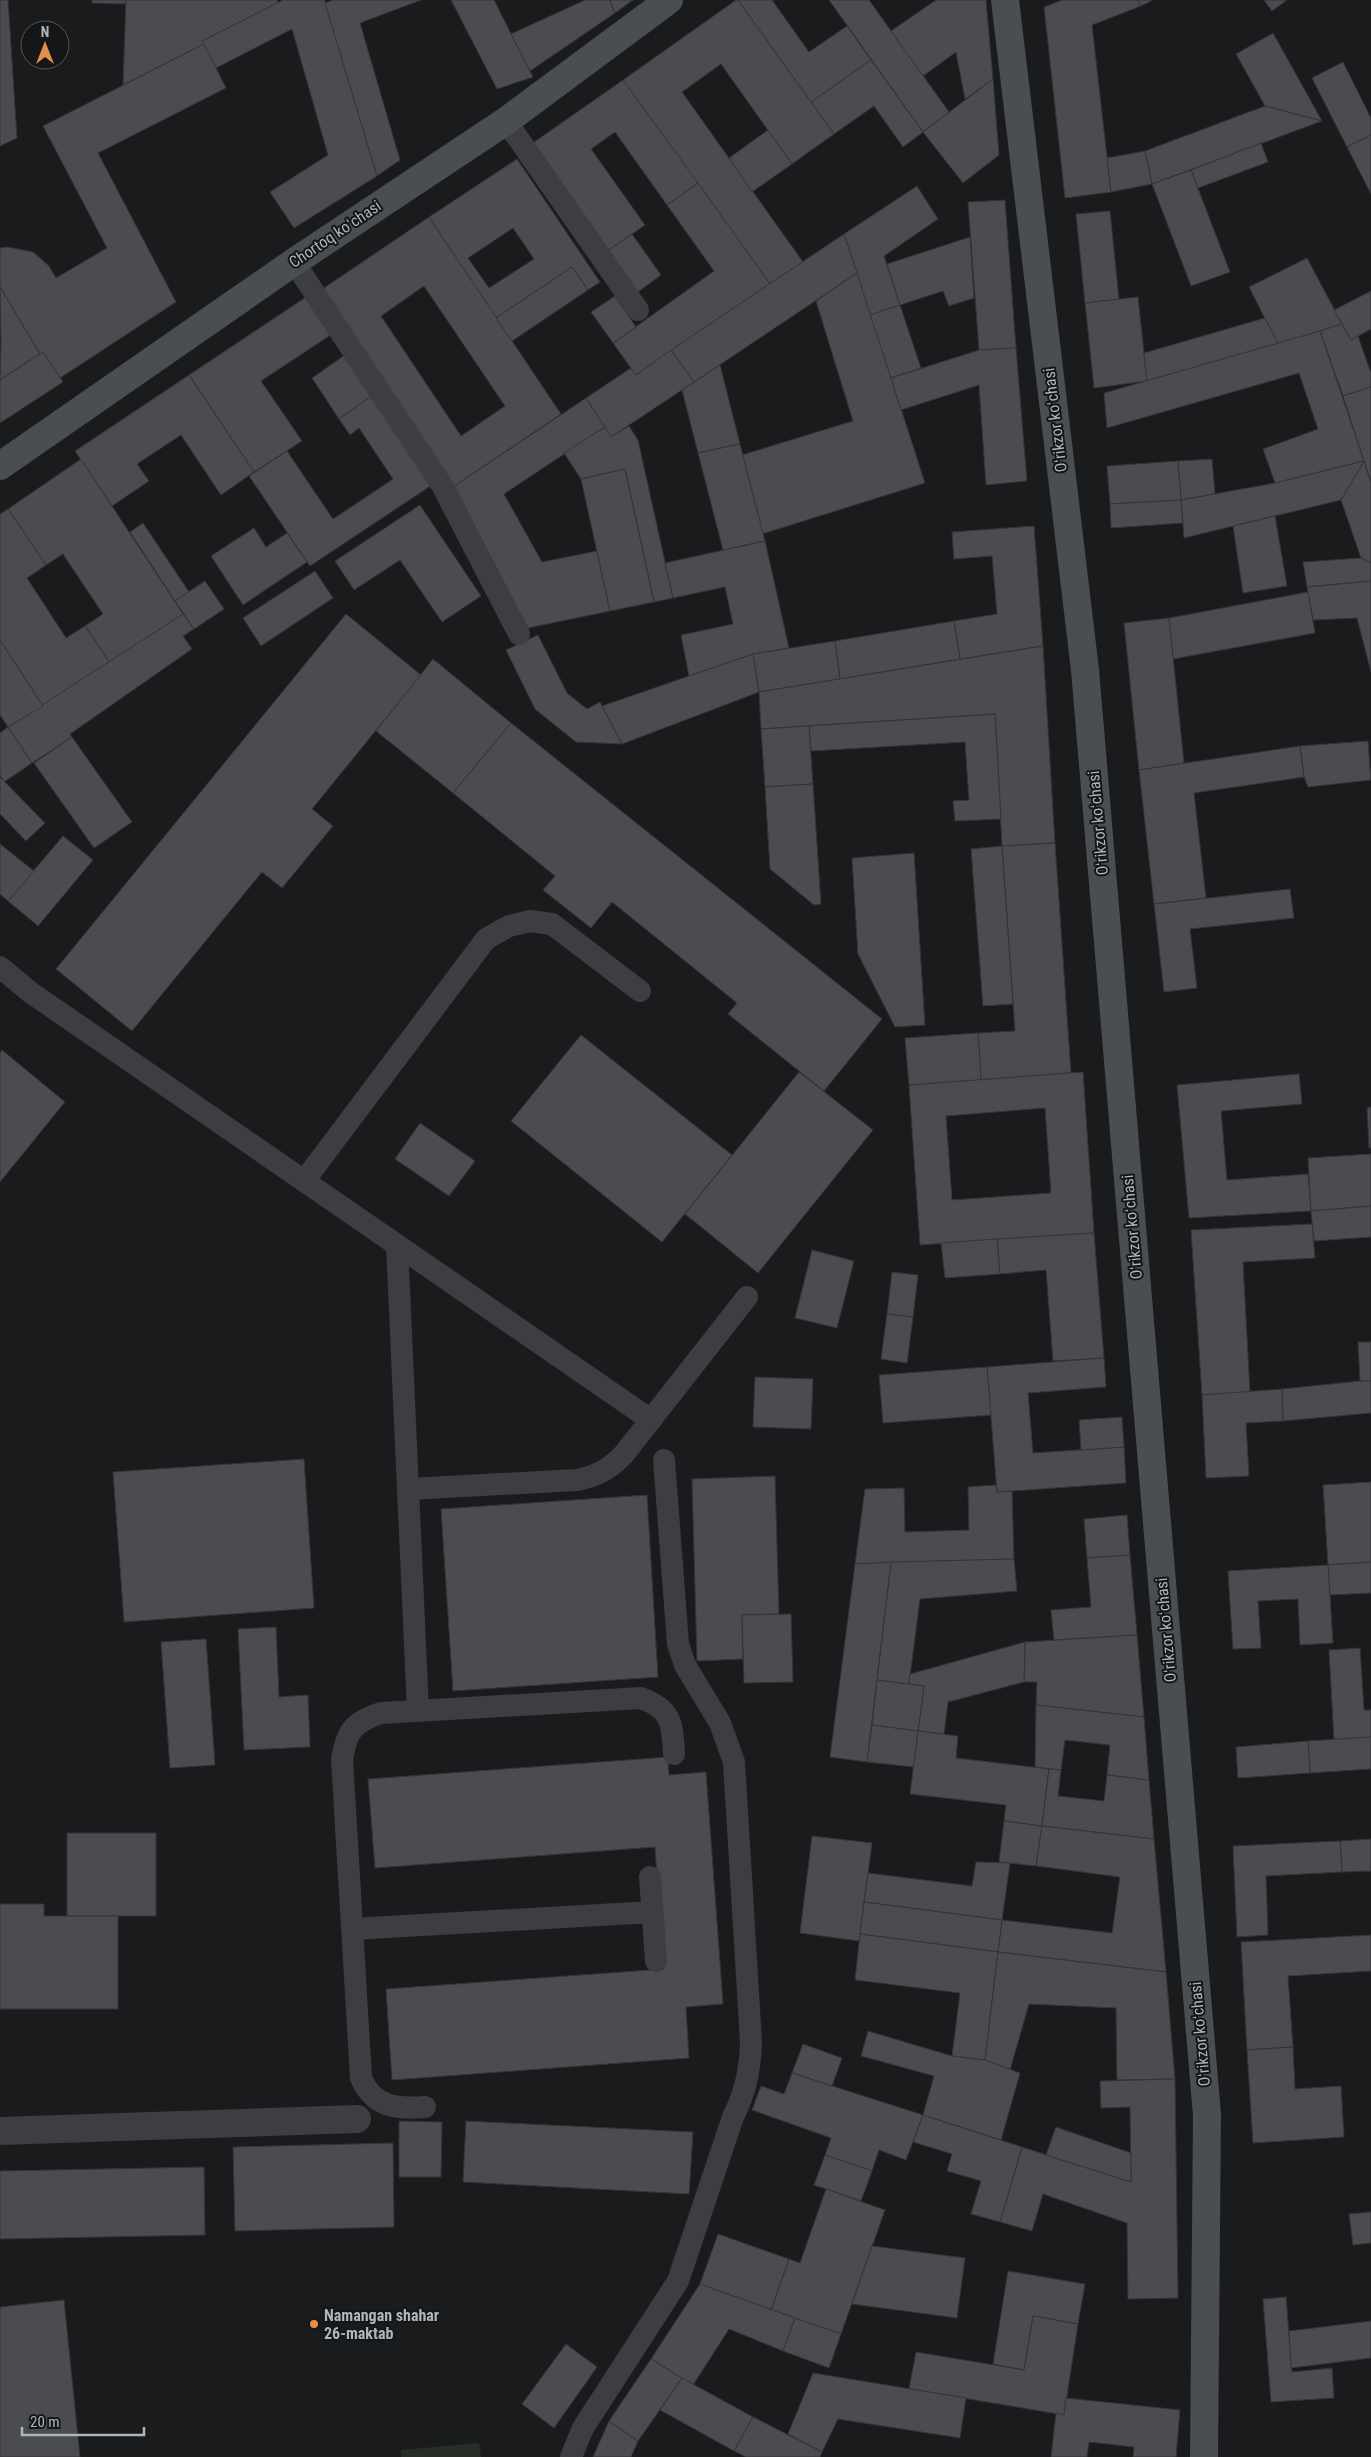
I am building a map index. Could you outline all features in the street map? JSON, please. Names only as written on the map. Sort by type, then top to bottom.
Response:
[{"type":"main road","name":"Chortoq koʻchasi","points":[[0,466],[294,262],[506,121],[669,0]]},
{"type":"main road","name":"Oʻrikzor koʻchasi","points":[[1005,0],[1085,670],[1207,2115],[1204,2457]]},
{"type":"street","points":[[0,2131],[358,2119]]},
{"type":"lane","points":[[506,121],[638,310]]},
{"type":"lane","points":[[294,262],[443,487],[518,634]]},
{"type":"lane","points":[[304,1181],[486,939],[501,930],[530,921],[552,924],[640,990]]},
{"type":"lane","points":[[0,968],[38,998],[651,1420]]},
{"type":"lane","points":[[397,1246],[418,1711]]},
{"type":"lane","points":[[409,1489],[577,1480],[597,1476],[614,1466],[747,1297]]},
{"type":"lane","points":[[571,2457],[583,2428],[678,2281],[733,2117],[745,2093],[750,2069],[750,2032],[734,1762],[720,1723],[685,1665],[678,1644],[664,1460]]},
{"type":"lane","points":[[425,2107],[397,2108],[379,2100],[366,2090],[361,2078],[342,1760],[346,1739],[353,1728],[365,1718],[381,1713],[641,1698],[654,1703],[665,1712],[672,1723],[674,1754]]},
{"type":"lane","points":[[650,1877],[656,1961]]},
{"type":"lane","points":[[352,1929],[652,1912]]},
{"type":"shaded area","points":[[479,2443],[481,2457],[401,2457],[401,2450]]},
{"type":"building","points":[[0,0],[8,0],[17,138],[0,146]]},
{"type":"building","points":[[92,0],[126,0],[126,4],[92,3]]},
{"type":"building","points":[[126,0],[277,0],[278,3],[202,41],[204,44],[123,85]]},
{"type":"building","points":[[283,0],[325,0],[377,176],[294,228],[270,192],[328,155],[292,29],[216,68],[202,41]]},
{"type":"building","points":[[333,0],[421,0],[360,23],[400,160],[377,176],[325,3]]},
{"type":"building","points":[[451,0],[494,0],[533,77],[497,89]]},
{"type":"building","points":[[585,0],[610,0],[615,13],[530,71],[511,34]]},
{"type":"building","points":[[610,0],[633,0],[615,13]]},
{"type":"building","points":[[738,0],[834,134],[792,164],[721,64],[682,92],[803,262],[770,284],[623,80]]},
{"type":"building","points":[[738,0],[772,0],[809,52],[847,26],[871,60],[811,102]]},
{"type":"building","points":[[829,0],[869,0],[949,112],[923,132]]},
{"type":"building","points":[[936,0],[986,0],[993,79],[965,99],[956,52],[923,76],[891,31]]},
{"type":"building","points":[[1062,0],[1138,0],[1141,6],[1092,25],[1111,192],[1065,198],[1044,7]]},
{"type":"building","points":[[1138,0],[1153,0],[1141,6]]},
{"type":"building","points":[[1264,0],[1287,0],[1272,11]]},
{"type":"building","points":[[1273,33],[1322,121],[1265,106],[1236,54]]},
{"type":"building","points":[[204,44],[226,88],[98,153],[176,302],[60,378],[43,352],[40,354],[0,287],[0,248],[8,247],[33,252],[49,266],[56,278],[107,248],[43,126]]},
{"type":"building","points":[[871,60],[923,132],[903,147],[874,106],[834,134],[811,102]]},
{"type":"building","points":[[1343,62],[1371,118],[1371,135],[1347,147],[1312,78]]},
{"type":"building","points":[[993,79],[999,155],[963,183],[923,132]]},
{"type":"building","points":[[623,80],[698,183],[667,205],[615,132],[591,149],[645,225],[606,252],[530,145]]},
{"type":"building","points":[[1265,106],[1322,121],[1152,184],[1145,151]]},
{"type":"building","points":[[768,130],[792,164],[752,192],[729,158]]},
{"type":"building","points":[[1371,135],[1371,194],[1347,147]]},
{"type":"building","points":[[1261,143],[1268,162],[1198,188],[1191,170]]},
{"type":"building","points":[[1145,151],[1152,184],[1111,192],[1107,158]]},
{"type":"building","points":[[517,159],[600,282],[588,290],[572,267],[496,318],[429,217]],"holes":[[[513,228],[534,259],[489,288],[468,258]]]},
{"type":"building","points":[[1191,170],[1230,272],[1191,286],[1152,184]]},
{"type":"building","points":[[698,183],[770,284],[636,375],[613,343],[714,271],[667,205]]},
{"type":"building","points":[[917,186],[938,219],[884,256],[900,305],[870,315],[844,234]]},
{"type":"building","points":[[1005,200],[1016,348],[979,350],[968,202]]},
{"type":"building","points":[[1110,211],[1119,299],[1085,303],[1076,214]]},
{"type":"building","points":[[429,217],[561,414],[450,489],[318,292]],"holes":[[[424,286],[505,406],[461,436],[381,316]]]},
{"type":"building","points":[[632,234],[661,275],[635,294],[606,252]]},
{"type":"building","points":[[844,234],[857,273],[694,382],[671,350]]},
{"type":"building","points":[[970,237],[974,298],[949,306],[943,291],[900,305],[887,264]]},
{"type":"building","points":[[1307,258],[1342,324],[1278,344],[1249,287]]},
{"type":"building","points":[[572,267],[588,290],[512,341],[496,318]]},
{"type":"building","points":[[857,273],[925,483],[762,534],[742,455],[853,421],[816,301]]},
{"type":"building","points":[[0,287],[40,354],[0,380],[1,343]]},
{"type":"building","points":[[1371,291],[1371,329],[1351,340],[1334,310]]},
{"type":"building","points":[[615,296],[636,327],[613,343],[591,312]]},
{"type":"building","points":[[306,297],[332,334],[261,381],[302,441],[254,472],[189,375]]},
{"type":"building","points":[[1138,297],[1147,381],[1094,388],[1085,303]]},
{"type":"building","points":[[900,305],[921,368],[891,378],[870,315]]},
{"type":"building","points":[[1265,318],[1278,344],[1147,381],[1144,353]]},
{"type":"building","points":[[1342,324],[1351,340],[1358,336],[1371,373],[1371,387],[1343,396],[1320,331]]},
{"type":"building","points":[[1320,331],[1364,461],[1275,483],[1263,449],[1318,429],[1299,373],[1107,428],[1104,393]]},
{"type":"building","points":[[1016,348],[1027,481],[986,485],[979,385],[901,410],[891,378],[979,350]]},
{"type":"building","points":[[671,350],[694,382],[611,437],[586,398],[631,368],[636,375]]},
{"type":"building","points":[[43,352],[63,382],[0,423],[0,380]]},
{"type":"building","points":[[345,355],[372,396],[339,419],[312,378]]},
{"type":"building","points":[[720,365],[740,444],[698,453],[682,390]]},
{"type":"building","points":[[189,375],[254,472],[221,495],[181,435],[137,464],[149,481],[112,506],[75,451]]},
{"type":"building","points":[[1371,387],[1371,483],[1343,396]]},
{"type":"building","points":[[372,396],[432,485],[310,566],[249,476],[287,451],[333,519],[393,479],[359,428],[350,435],[339,419]]},
{"type":"building","points":[[586,398],[605,427],[504,494],[542,562],[597,551],[610,611],[528,628],[450,489]]},
{"type":"building","points":[[629,426],[638,440],[673,598],[654,602],[625,469],[581,479],[564,453],[605,427],[611,437]]},
{"type":"building","points":[[740,444],[765,541],[723,550],[698,453]]},
{"type":"building","points":[[81,459],[183,614],[110,663],[85,626],[103,614],[63,554],[46,565],[8,509]]},
{"type":"building","points":[[1212,459],[1215,494],[1181,500],[1178,461]]},
{"type":"building","points":[[1178,461],[1181,500],[1110,504],[1107,466]]},
{"type":"building","points":[[1364,461],[1371,483],[1371,563],[1361,558],[1341,500]]},
{"type":"building","points":[[1364,461],[1341,500],[1184,538],[1181,500],[1275,483]]},
{"type":"building","points":[[625,469],[654,602],[610,611],[581,479]]},
{"type":"building","points":[[1181,500],[1183,523],[1111,528],[1110,504]]},
{"type":"building","points":[[420,505],[481,596],[442,622],[400,560],[354,590],[335,561]]},
{"type":"building","points":[[8,509],[46,565],[27,578],[66,638],[85,626],[110,663],[43,706],[0,640],[0,514]]},
{"type":"building","points":[[1275,516],[1287,586],[1243,593],[1233,526]]},
{"type":"building","points":[[143,523],[189,592],[175,601],[130,532]]},
{"type":"building","points":[[1034,526],[1043,646],[960,659],[954,621],[997,614],[992,556],[954,559],[952,532]]},
{"type":"building","points":[[254,528],[266,547],[287,533],[307,562],[243,605],[211,556]]},
{"type":"building","points":[[765,541],[789,648],[753,654],[689,676],[681,635],[733,624],[725,587],[673,598],[665,563]]},
{"type":"building","points":[[1361,558],[1371,563],[1371,581],[1307,587],[1303,562]]},
{"type":"building","points":[[315,571],[333,598],[261,646],[243,618]]},
{"type":"building","points":[[205,581],[224,609],[194,629],[175,601]]},
{"type":"building","points":[[1371,581],[1371,672],[1357,618],[1313,620],[1307,587]]},
{"type":"building","points":[[1308,592],[1315,633],[1173,659],[1169,618]]},
{"type":"building","points":[[183,614],[194,629],[183,636],[192,649],[70,734],[72,737],[32,763],[8,727]]},
{"type":"building","points":[[346,614],[421,675],[312,809],[333,826],[282,888],[262,872],[132,1031],[56,969]]},
{"type":"building","points":[[1169,618],[1184,763],[1139,770],[1124,623]]},
{"type":"building","points":[[954,621],[960,659],[840,679],[835,641]]},
{"type":"building","points":[[538,635],[567,693],[587,709],[600,702],[622,744],[576,742],[535,709],[506,650]]},
{"type":"building","points":[[0,640],[43,706],[8,727],[0,715]]},
{"type":"building","points":[[835,641],[840,679],[759,692],[753,654]]},
{"type":"building","points":[[1043,646],[1055,843],[1002,846],[995,714],[761,729],[759,692]]},
{"type":"building","points":[[753,654],[759,692],[622,744],[602,706]]},
{"type":"building","points":[[433,659],[511,723],[453,793],[376,731]]},
{"type":"building","points":[[995,714],[1001,819],[955,821],[953,801],[969,800],[965,742],[811,751],[809,726]]},
{"type":"building","points":[[511,723],[882,1019],[824,1091],[728,1014],[737,1003],[612,902],[591,928],[543,890],[555,876],[453,793]]},
{"type":"building","points":[[809,726],[813,784],[765,787],[761,729]]},
{"type":"building","points":[[8,727],[32,763],[4,782],[0,775],[0,733]]},
{"type":"building","points":[[72,737],[132,822],[94,848],[34,763]]},
{"type":"building","points":[[1368,741],[1371,780],[1308,787],[1304,777],[1300,746]]},
{"type":"building","points":[[1300,746],[1304,777],[1194,793],[1206,898],[1154,904],[1139,770]]},
{"type":"building","points":[[0,777],[45,823],[26,841],[0,814]]},
{"type":"building","points":[[813,784],[821,904],[814,905],[770,869],[765,787]]},
{"type":"building","points":[[63,836],[93,860],[38,926],[8,901]]},
{"type":"building","points":[[1055,843],[1071,1073],[981,1080],[978,1033],[1015,1031],[1002,846]]},
{"type":"building","points":[[0,844],[34,871],[8,901],[0,894]]},
{"type":"building","points":[[1002,846],[1013,1004],[983,1006],[971,849]]},
{"type":"building","points":[[914,853],[925,1025],[895,1027],[858,954],[852,858]]},
{"type":"building","points":[[1290,889],[1294,918],[1190,929],[1197,988],[1164,992],[1154,904]]},
{"type":"building","points":[[978,1033],[981,1080],[909,1085],[905,1038]]},
{"type":"building","points":[[581,1035],[732,1155],[662,1242],[511,1121]]},
{"type":"building","points":[[2,1050],[65,1102],[0,1182],[0,1053]]},
{"type":"building","points":[[799,1072],[873,1130],[758,1273],[685,1214]]},
{"type":"building","points":[[1083,1072],[1094,1233],[920,1245],[909,1085]],"holes":[[[1045,1108],[1051,1193],[952,1200],[946,1116]]]},
{"type":"building","points":[[1299,1074],[1302,1104],[1221,1111],[1227,1180],[1308,1174],[1311,1211],[1189,1218],[1177,1085]]},
{"type":"building","points":[[1371,1107],[1371,1148],[1369,1148],[1367,1108]]},
{"type":"building","points":[[420,1123],[475,1161],[449,1196],[395,1159]]},
{"type":"building","points":[[1371,1154],[1371,1206],[1311,1211],[1308,1158]]},
{"type":"building","points":[[1371,1206],[1371,1237],[1314,1241],[1311,1211]]},
{"type":"building","points":[[1312,1224],[1315,1258],[1243,1262],[1250,1393],[1202,1395],[1191,1230]]},
{"type":"building","points":[[1094,1233],[1104,1358],[1053,1361],[1046,1270],[1000,1274],[997,1239]]},
{"type":"building","points":[[997,1239],[1000,1274],[945,1278],[941,1243]]},
{"type":"building","points":[[812,1250],[854,1261],[837,1328],[795,1318]]},
{"type":"building","points":[[892,1272],[918,1275],[913,1317],[887,1314]]},
{"type":"building","points":[[887,1314],[913,1317],[907,1363],[881,1359]]},
{"type":"building","points":[[1358,1342],[1371,1342],[1371,1381],[1360,1381]]},
{"type":"building","points":[[1104,1358],[1106,1387],[1028,1393],[1033,1453],[1124,1447],[1126,1483],[997,1492],[987,1367]]},
{"type":"building","points":[[987,1367],[991,1415],[883,1423],[879,1375]]},
{"type":"building","points":[[755,1377],[813,1379],[811,1429],[753,1427]]},
{"type":"building","points":[[1371,1381],[1371,1413],[1283,1421],[1282,1389]]},
{"type":"building","points":[[1282,1389],[1283,1421],[1246,1423],[1249,1476],[1206,1478],[1202,1395]]},
{"type":"building","points":[[1122,1417],[1124,1447],[1081,1450],[1079,1420]]},
{"type":"building","points":[[304,1459],[314,1608],[124,1622],[113,1472]]},
{"type":"building","points":[[775,1476],[779,1614],[742,1615],[743,1659],[697,1661],[692,1479]]},
{"type":"building","points":[[1371,1482],[1371,1562],[1328,1565],[1323,1485]]},
{"type":"building","points":[[996,1485],[997,1492],[1012,1491],[1014,1559],[855,1564],[865,1489],[904,1488],[905,1532],[969,1530],[968,1487]]},
{"type":"building","points":[[647,1495],[658,1677],[453,1691],[441,1509]]},
{"type":"building","points":[[1127,1515],[1130,1555],[1087,1558],[1084,1519]]},
{"type":"building","points":[[1130,1555],[1137,1635],[1054,1640],[1051,1610],[1091,1607],[1087,1558]]},
{"type":"building","points":[[1014,1559],[1017,1591],[920,1599],[909,1684],[877,1680],[891,1562]]},
{"type":"building","points":[[891,1562],[867,1762],[830,1757],[855,1564]]},
{"type":"building","points":[[1371,1562],[1371,1593],[1330,1595],[1328,1565]]},
{"type":"building","points":[[1328,1565],[1333,1643],[1300,1645],[1298,1599],[1258,1601],[1261,1648],[1233,1649],[1228,1571]]},
{"type":"building","points":[[791,1614],[793,1682],[744,1683],[742,1615]]},
{"type":"building","points":[[276,1627],[279,1697],[308,1695],[310,1747],[244,1750],[238,1629]]},
{"type":"building","points":[[1137,1635],[1144,1717],[1036,1705],[1037,1682],[1024,1682],[1025,1642]]},
{"type":"building","points":[[206,1639],[215,1765],[170,1768],[161,1642]]},
{"type":"building","points":[[1025,1642],[1024,1682],[948,1702],[944,1734],[918,1731],[924,1686],[909,1684],[910,1674]]},
{"type":"building","points":[[1360,1648],[1364,1710],[1371,1710],[1371,1737],[1334,1740],[1329,1650]]},
{"type":"building","points":[[877,1680],[924,1686],[918,1731],[872,1725]]},
{"type":"building","points":[[1036,1705],[1144,1717],[1149,1780],[1107,1775],[1110,1745],[1065,1740],[1061,1770],[1035,1767]]},
{"type":"building","points":[[872,1725],[918,1731],[914,1767],[867,1762]]},
{"type":"building","points":[[918,1731],[958,1736],[956,1758],[1049,1769],[1042,1826],[1004,1821],[1006,1805],[910,1794]]},
{"type":"building","points":[[1371,1737],[1371,1769],[1310,1773],[1308,1741]]},
{"type":"building","points":[[1308,1741],[1310,1773],[1238,1778],[1236,1747]]},
{"type":"building","points":[[668,1757],[669,1775],[706,1772],[723,2004],[686,2007],[689,2058],[392,2080],[386,1989],[664,1969],[655,1847],[375,1868],[368,1779]]},
{"type":"building","points":[[1049,1769],[1061,1770],[1058,1796],[1104,1801],[1107,1775],[1149,1780],[1154,1839],[1042,1826]]},
{"type":"building","points":[[1004,1821],[1042,1826],[1036,1866],[999,1862]]},
{"type":"building","points":[[1042,1826],[1154,1839],[1166,1972],[998,1952],[1002,1920],[1112,1933],[1120,1877],[1036,1866]]},
{"type":"building","points":[[67,1833],[156,1833],[156,1916],[67,1916]]},
{"type":"building","points":[[812,1836],[872,1843],[859,1941],[800,1933]]},
{"type":"building","points":[[1371,1839],[1371,1871],[1342,1872],[1340,1841]]},
{"type":"building","points":[[1340,1841],[1342,1872],[1266,1876],[1268,1935],[1237,1937],[1233,1846]]},
{"type":"building","points":[[976,1862],[1010,1863],[1002,1920],[864,1902],[868,1873],[972,1886]]},
{"type":"building","points":[[864,1902],[1002,1920],[998,1952],[860,1934]]},
{"type":"building","points":[[0,1904],[44,1904],[44,1916],[118,1916],[118,2009],[0,2009]]},
{"type":"building","points":[[860,1934],[998,1952],[985,2060],[952,2056],[960,1993],[855,1980]]},
{"type":"building","points":[[1371,1935],[1371,1971],[1288,1976],[1293,2047],[1247,2050],[1241,1942]]},
{"type":"building","points":[[998,1952],[1166,1972],[1175,2079],[1117,2080],[1116,2008],[1029,2004],[1010,2070],[985,2060]]},
{"type":"building","points":[[868,2031],[952,2056],[985,2060],[1020,2073],[1001,2140],[923,2115],[934,2076],[861,2056]]},
{"type":"building","points":[[803,2044],[842,2058],[832,2086],[792,2073]]},
{"type":"building","points":[[1293,2047],[1295,2089],[1341,2086],[1344,2137],[1253,2143],[1247,2050]]},
{"type":"building","points":[[792,2073],[923,2115],[906,2160],[879,2150],[872,2171],[825,2155],[831,2138],[752,2110],[761,2086],[784,2094]]},
{"type":"building","points":[[1175,2079],[1178,2298],[1128,2299],[1127,2223],[1043,2194],[1032,2231],[1000,2222],[1022,2147],[1131,2182],[1130,2107],[1101,2108],[1100,2081]]},
{"type":"building","points":[[923,2115],[1022,2147],[1000,2222],[971,2214],[981,2181],[947,2171],[952,2154],[913,2142]]},
{"type":"building","points":[[399,2121],[442,2122],[441,2177],[399,2177]]},
{"type":"building","points":[[466,2121],[693,2132],[689,2194],[463,2182]]},
{"type":"building","points":[[1056,2127],[1131,2153],[1131,2182],[1046,2155]]},
{"type":"building","points":[[393,2143],[394,2227],[235,2231],[233,2147]]},
{"type":"building","points":[[825,2155],[872,2171],[861,2201],[814,2185]]},
{"type":"building","points":[[204,2167],[205,2235],[0,2239],[0,2171]]},
{"type":"building","points":[[826,2189],[885,2210],[841,2334],[771,2310],[789,2259],[800,2263]]},
{"type":"building","points":[[1371,2212],[1371,2243],[1353,2245],[1349,2214]]},
{"type":"building","points":[[718,2234],[789,2259],[771,2310],[700,2284]]},
{"type":"building","points":[[872,2246],[965,2258],[957,2318],[852,2304]]},
{"type":"building","points":[[1008,2271],[1085,2284],[1078,2324],[1033,2316],[1024,2370],[993,2364]]},
{"type":"building","points":[[700,2284],[795,2318],[783,2351],[729,2329],[693,2385],[651,2359]]},
{"type":"building","points":[[1286,2297],[1292,2372],[1332,2368],[1334,2398],[1271,2402],[1263,2299]]},
{"type":"building","points":[[64,2300],[80,2457],[0,2457],[0,2307]]},
{"type":"building","points":[[1033,2316],[1078,2324],[1064,2415],[909,2389],[916,2352],[1024,2370]]},
{"type":"building","points":[[795,2318],[841,2334],[829,2368],[783,2351]]},
{"type":"building","points":[[1371,2321],[1371,2358],[1291,2368],[1289,2331]]},
{"type":"building","points":[[566,2344],[597,2367],[554,2428],[522,2404]]},
{"type":"building","points":[[651,2359],[682,2378],[638,2441],[609,2421]]},
{"type":"building","points":[[813,2373],[966,2398],[960,2438],[838,2419],[822,2452],[788,2434]]},
{"type":"building","points":[[682,2378],[753,2417],[734,2451],[660,2410]]},
{"type":"building","points":[[1066,2398],[1180,2410],[1176,2457],[1133,2457],[1134,2447],[1089,2442],[1087,2457],[1051,2457],[1056,2413],[1064,2415]]},
{"type":"building","points":[[753,2417],[822,2452],[820,2457],[746,2457],[734,2451]]},
{"type":"building","points":[[609,2421],[638,2441],[631,2457],[593,2457]]},
{"type":"place","name":"Namangan shahar 26-maktab","points":[[314,2324]]}]
